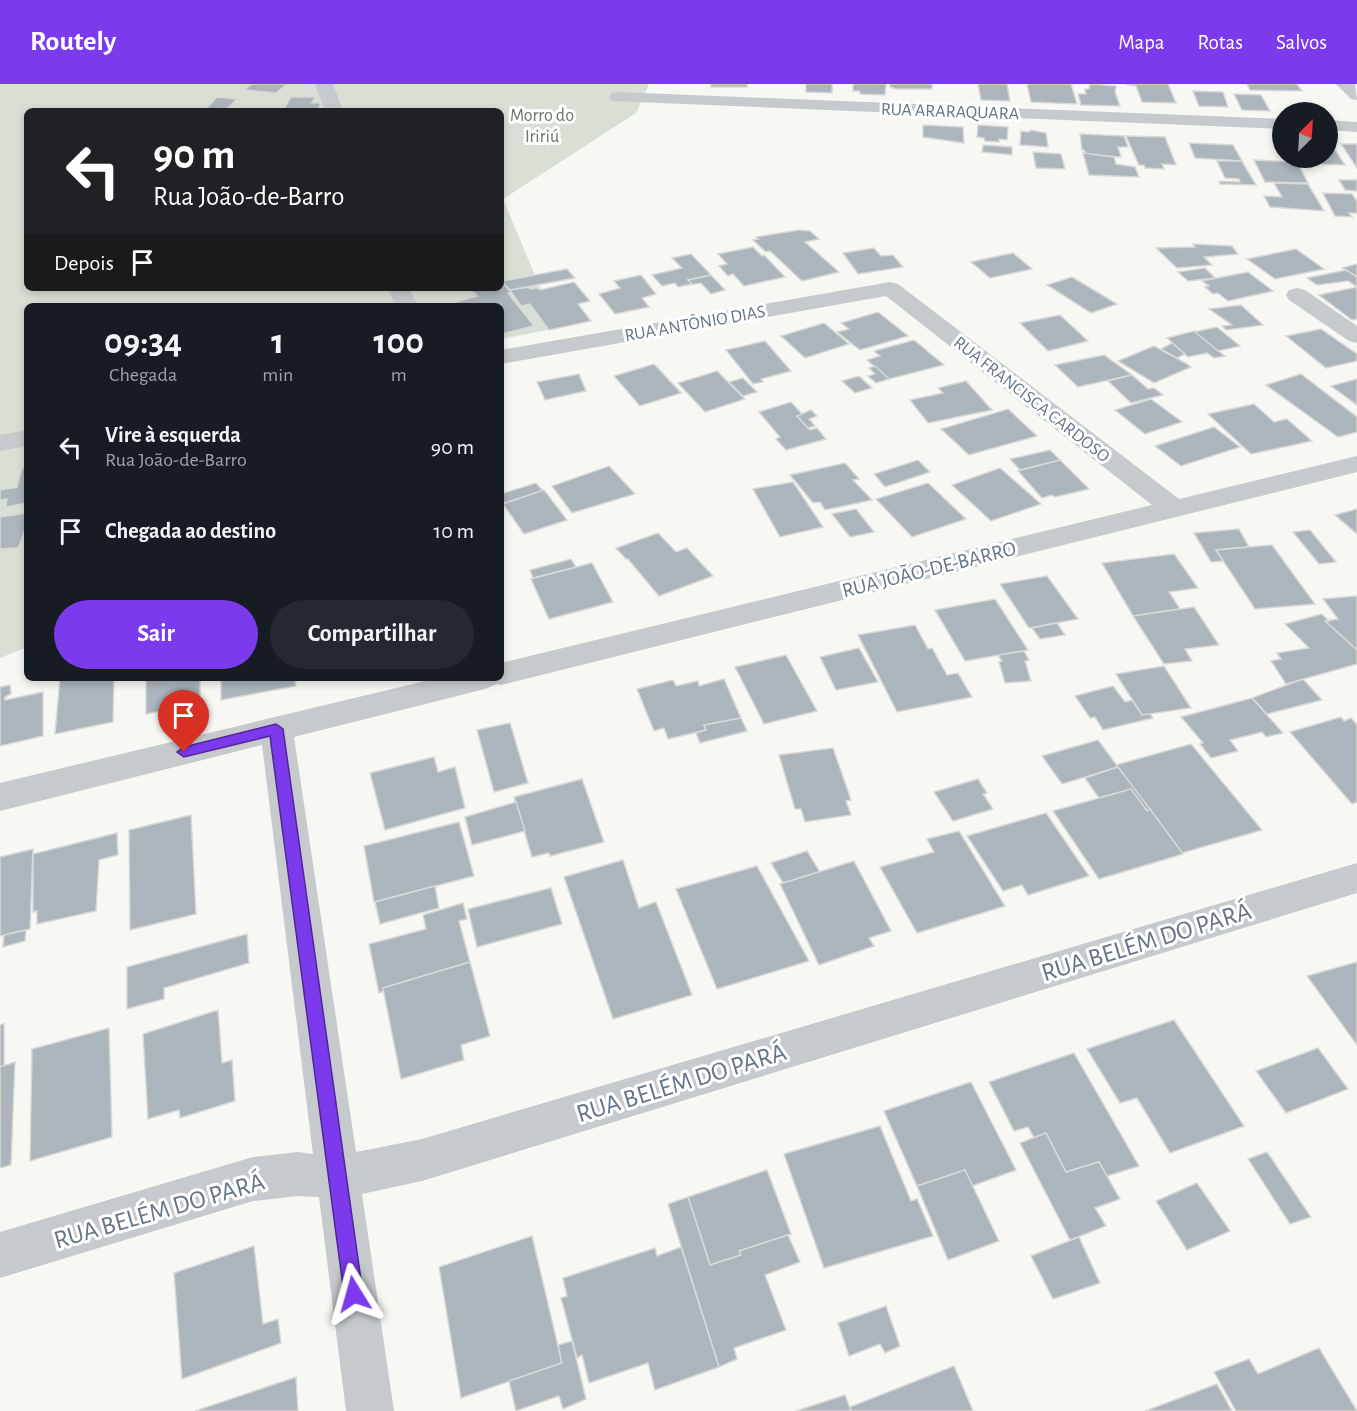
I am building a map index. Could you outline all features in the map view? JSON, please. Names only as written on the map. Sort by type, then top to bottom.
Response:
[{"type":"street","points":[[324,84],[333,108]]},
{"type":"street","points":[[1345,84],[1357,94]]},
{"type":"street","name":"RUA ARARAQUARA","points":[[618,98],[1272,124]]},
{"type":"street","points":[[1338,126],[1357,127]]},
{"type":"street","name":"RUA ANTÔNIO DIAS","points":[[504,356],[890,290]]},
{"type":"street","name":"RUA FRANCISCA CARDOSO","points":[[890,290],[1174,509]]},
{"type":"street","points":[[1297,295],[1357,336]]},
{"type":"street","points":[[0,443],[24,439]]},
{"type":"street","name":"RUA JOÃO-DE-BARRO","points":[[504,673],[1357,464]]},
{"type":"street","points":[[0,797],[473,681]]},
{"type":"street","points":[[276,729],[370,1411]]},
{"type":"street","name":"RUA BELÉM DO PARÁ","points":[[0,1255],[253,1179],[298,1174],[337,1177],[422,1160],[1357,878]]},
{"type":"green space","name":"Morro do Iririú","points":[[0,84],[649,84],[636,113],[504,198],[504,108],[24,108],[24,291],[504,291],[504,201],[557,328],[504,338],[504,303],[24,303],[24,648],[0,658]]},
{"type":"building","points":[[252,84],[287,84],[276,93],[244,90]]},
{"type":"building","points":[[711,84],[747,84],[747,87],[711,87]]},
{"type":"building","points":[[806,84],[832,84],[832,93],[806,92]]},
{"type":"building","points":[[853,84],[886,84],[885,95],[860,94],[860,91],[853,91]]},
{"type":"building","points":[[890,84],[932,84],[932,89],[896,89],[890,87]]},
{"type":"building","points":[[978,84],[1007,84],[1010,101],[981,100]]},
{"type":"building","points":[[1027,84],[1071,84],[1077,104],[1031,102]]},
{"type":"building","points":[[1090,84],[1116,86],[1115,92],[1120,106],[1081,105],[1078,94],[1086,94],[1085,89],[1089,89]]},
{"type":"building","points":[[1125,84],[1168,84],[1176,103],[1142,102],[1136,86]]},
{"type":"building","points":[[1247,84],[1297,84],[1302,91],[1250,90]]},
{"type":"building","points":[[1193,91],[1223,92],[1228,107],[1199,106]]},
{"type":"building","points":[[1234,94],[1261,95],[1270,111],[1242,110]]},
{"type":"building","points":[[217,97],[237,99],[228,108],[207,108]]},
{"type":"building","points":[[291,97],[315,97],[312,103],[321,103],[319,108],[285,108]]},
{"type":"building","points":[[923,125],[963,127],[964,143],[923,137]]},
{"type":"building","points":[[978,125],[1008,127],[1007,140],[985,141],[984,138],[977,137]]},
{"type":"building","points":[[1030,130],[1046,133],[1048,147],[1020,145],[1021,131],[1030,132]]},
{"type":"building","points":[[1080,134],[1124,136],[1128,147],[1118,147],[1121,157],[1086,155],[1082,150]]},
{"type":"building","points":[[1126,136],[1165,137],[1176,165],[1162,164],[1164,169],[1145,168],[1144,165],[1139,165]]},
{"type":"building","points":[[1189,143],[1233,145],[1242,161],[1195,158]]},
{"type":"building","points":[[1341,144],[1357,144],[1357,168]]},
{"type":"building","points":[[983,145],[1012,147],[1012,155],[982,152]]},
{"type":"building","points":[[1033,152],[1061,154],[1065,169],[1036,168]]},
{"type":"building","points":[[1083,153],[1114,157],[1116,164],[1135,167],[1139,177],[1089,175]]},
{"type":"building","points":[[1338,154],[1345,165],[1338,165]]},
{"type":"building","points":[[1254,160],[1272,161],[1272,168],[1300,168],[1308,183],[1265,182]]},
{"type":"building","points":[[1217,161],[1242,161],[1256,185],[1220,184],[1219,181],[1240,182],[1239,179],[1225,178]]},
{"type":"building","points":[[1339,180],[1357,180],[1357,191],[1345,190]]},
{"type":"building","points":[[1274,183],[1308,184],[1324,211],[1270,207],[1264,196],[1282,197]]},
{"type":"building","points":[[1323,193],[1352,194],[1357,201],[1357,213],[1349,213],[1352,217],[1335,216]]},
{"type":"building","points":[[799,230],[810,231],[819,239],[805,242],[839,272],[802,281],[770,251],[766,252],[753,240],[758,239],[756,237]]},
{"type":"building","points":[[1193,244],[1232,246],[1238,254],[1204,257],[1212,265],[1177,268],[1156,248],[1195,247]]},
{"type":"building","points":[[753,247],[785,277],[744,286],[733,274],[728,276],[719,266],[727,264],[718,254]]},
{"type":"building","points":[[874,248],[881,256],[893,255],[903,267],[858,274],[843,253]]},
{"type":"building","points":[[1296,249],[1324,269],[1275,279],[1247,259]]},
{"type":"building","points":[[1013,253],[1032,269],[990,278],[971,262]]},
{"type":"building","points":[[691,254],[711,275],[688,280],[692,284],[678,287],[675,283],[662,286],[652,275],[682,268],[672,258]]},
{"type":"building","points":[[1357,264],[1357,277],[1342,268]]},
{"type":"building","points":[[1205,268],[1215,278],[1188,281],[1178,272]]},
{"type":"building","points":[[567,269],[575,278],[510,290],[504,281]]},
{"type":"building","points":[[1346,270],[1357,277],[1357,287],[1348,281],[1317,285],[1307,278]]},
{"type":"building","points":[[1248,272],[1273,291],[1228,301],[1218,293],[1213,294],[1205,287],[1209,286],[1202,281]]},
{"type":"building","points":[[641,275],[656,294],[642,298],[649,307],[615,314],[599,294],[620,288],[614,281]]},
{"type":"building","points":[[711,275],[725,290],[711,294],[701,283],[689,285],[692,284],[688,280]]},
{"type":"building","points":[[1072,277],[1117,304],[1091,313],[1047,285]]},
{"type":"building","points":[[574,282],[590,301],[578,304],[591,321],[549,330],[530,304],[521,306],[510,290],[529,287],[540,290]]},
{"type":"building","points":[[504,284],[511,292],[508,293],[534,326],[504,333],[504,303],[452,303],[477,296],[473,291],[504,291]]},
{"type":"building","points":[[1357,287],[1357,319],[1352,320],[1319,295]]},
{"type":"building","points":[[1241,305],[1263,325],[1226,330],[1222,326],[1232,325],[1209,309]]},
{"type":"building","points":[[878,312],[908,336],[860,350],[837,332],[849,329],[841,323]]},
{"type":"building","points":[[1060,315],[1088,341],[1048,351],[1020,323]]},
{"type":"building","points":[[824,323],[849,344],[805,358],[781,336]]},
{"type":"building","points":[[1217,327],[1240,346],[1218,351],[1194,332]]},
{"type":"building","points":[[1321,329],[1357,354],[1357,361],[1326,368],[1286,336]]},
{"type":"building","points":[[1194,331],[1225,356],[1214,358],[1207,353],[1188,357],[1167,338]]},
{"type":"building","points":[[914,340],[944,365],[889,379],[867,360],[880,356],[874,351]]},
{"type":"building","points":[[765,341],[791,371],[761,379],[763,382],[753,384],[726,350]]},
{"type":"building","points":[[1172,343],[1185,354],[1177,358],[1161,349]]},
{"type":"building","points":[[1154,346],[1191,367],[1154,383],[1118,361]]},
{"type":"building","points":[[1104,355],[1132,375],[1078,387],[1055,365]]},
{"type":"building","points":[[654,364],[681,393],[640,406],[614,376]]},
{"type":"building","points":[[875,366],[889,379],[876,383],[870,378],[868,376],[875,374],[869,368]]},
{"type":"building","points":[[717,371],[745,399],[705,412],[678,383]]},
{"type":"building","points":[[579,374],[586,391],[545,400],[537,382]]},
{"type":"building","points":[[1301,374],[1357,417],[1357,432],[1338,437],[1266,385]]},
{"type":"building","points":[[1132,375],[1148,389],[1154,388],[1163,395],[1131,403],[1108,381]]},
{"type":"building","points":[[859,376],[872,388],[855,393],[842,381]]},
{"type":"building","points":[[743,378],[757,392],[743,396],[729,382]]},
{"type":"building","points":[[1357,379],[1357,405],[1331,386]]},
{"type":"building","points":[[966,381],[992,410],[928,423],[910,400],[943,393],[938,388]]},
{"type":"building","points":[[1151,399],[1182,422],[1145,434],[1115,410]]},
{"type":"building","points":[[791,402],[803,415],[797,416],[810,430],[817,428],[826,439],[786,450],[776,439],[780,437],[759,412]]},
{"type":"building","points":[[1254,404],[1274,422],[1287,419],[1312,441],[1251,454],[1208,414]]},
{"type":"building","points":[[1008,409],[1037,436],[969,455],[941,429]]},
{"type":"building","points":[[811,410],[817,416],[809,419],[815,426],[808,428],[797,416]]},
{"type":"building","points":[[1214,427],[1240,447],[1181,466],[1155,446]]},
{"type":"building","points":[[1050,450],[1060,460],[1020,470],[1010,459]]},
{"type":"building","points":[[918,460],[930,472],[885,487],[874,474]]},
{"type":"building","points":[[1060,460],[1089,489],[1042,498],[1018,471]]},
{"type":"building","points":[[845,463],[859,479],[853,480],[872,500],[825,510],[820,502],[813,503],[790,475]]},
{"type":"building","points":[[609,466],[635,494],[572,513],[552,486]]},
{"type":"building","points":[[24,468],[24,504],[6,507],[7,499],[0,500],[0,490],[17,487]]},
{"type":"building","points":[[1000,468],[1041,504],[991,521],[952,485]]},
{"type":"building","points":[[793,482],[823,527],[780,537],[753,489]]},
{"type":"building","points":[[536,483],[543,491],[505,503],[504,493]]},
{"type":"building","points":[[928,483],[966,519],[912,537],[876,499]]},
{"type":"building","points":[[544,490],[567,520],[524,534],[504,504]]},
{"type":"building","points":[[856,509],[874,532],[850,537],[832,514]]},
{"type":"building","points":[[1357,509],[1357,534],[1335,515]]},
{"type":"building","points":[[24,513],[24,533],[18,548],[0,549],[0,517]]},
{"type":"building","points":[[1239,529],[1249,547],[1216,550],[1223,561],[1211,562],[1194,533]]},
{"type":"building","points":[[1310,530],[1336,562],[1319,564],[1293,532]]},
{"type":"building","points":[[658,533],[676,552],[687,548],[713,576],[659,596],[616,548]]},
{"type":"building","points":[[1272,545],[1315,604],[1255,609],[1216,550]]},
{"type":"building","points":[[1174,554],[1198,588],[1169,592],[1180,609],[1133,616],[1102,563]]},
{"type":"building","points":[[571,559],[576,567],[533,578],[530,570]]},
{"type":"building","points":[[592,563],[613,602],[549,619],[531,579]]},
{"type":"building","points":[[1047,576],[1078,619],[1029,628],[1000,584]]},
{"type":"building","points":[[1357,596],[1357,650],[1325,621],[1338,619],[1323,599]]},
{"type":"building","points":[[995,599],[1028,650],[965,661],[935,610]]},
{"type":"building","points":[[1194,607],[1219,645],[1185,649],[1192,661],[1164,664],[1133,616]]},
{"type":"building","points":[[1322,614],[1329,621],[1325,621],[1357,650],[1357,664],[1286,684],[1271,661],[1281,659],[1277,653],[1309,648],[1285,624]]},
{"type":"building","points":[[1057,623],[1065,635],[1040,639],[1032,628]]},
{"type":"building","points":[[915,625],[928,649],[932,648],[947,675],[958,673],[972,697],[897,712],[858,635]]},
{"type":"building","points":[[859,648],[878,682],[836,690],[820,657]]},
{"type":"building","points":[[1024,651],[1029,660],[1025,661],[1031,681],[1005,683],[999,662],[1002,661],[998,655]]},
{"type":"building","points":[[786,655],[817,711],[764,724],[735,667]]},
{"type":"building","points":[[1164,666],[1191,708],[1142,715],[1116,674]]},
{"type":"building","points":[[724,679],[741,718],[704,725],[706,730],[668,739],[664,728],[654,731],[637,689],[673,680],[676,686],[698,681],[699,686]]},
{"type":"building","points":[[1303,679],[1322,700],[1267,714],[1252,698]]},
{"type":"building","points":[[60,681],[114,681],[113,722],[55,734]]},
{"type":"building","points":[[146,681],[200,681],[200,704],[146,714]]},
{"type":"building","points":[[221,681],[295,681],[296,686],[221,700]]},
{"type":"building","points":[[10,685],[11,694],[5,697],[5,700],[43,692],[43,736],[0,746],[0,687]]},
{"type":"building","points":[[1113,686],[1125,702],[1132,700],[1142,715],[1150,714],[1153,718],[1103,730],[1095,717],[1090,718],[1075,696]]},
{"type":"building","points":[[1252,698],[1283,733],[1266,737],[1262,732],[1230,740],[1238,751],[1211,758],[1200,744],[1203,743],[1181,717]]},
{"type":"building","points":[[1341,717],[1344,721],[1351,718],[1357,725],[1357,802],[1352,804],[1290,732]]},
{"type":"building","points":[[741,718],[747,731],[700,743],[696,733],[706,730],[704,725]]},
{"type":"building","points":[[510,723],[528,783],[494,792],[477,730]]},
{"type":"building","points":[[1098,740],[1118,767],[1062,784],[1042,756]]},
{"type":"building","points":[[1191,744],[1262,830],[1182,853],[1116,765]]},
{"type":"building","points":[[833,748],[851,800],[846,801],[851,815],[805,822],[801,809],[795,809],[779,755]]},
{"type":"building","points":[[434,757],[438,772],[455,767],[465,808],[385,830],[370,773]]},
{"type":"building","points":[[1118,767],[1150,809],[1147,811],[1131,789],[1099,798],[1085,778]]},
{"type":"building","points":[[582,779],[604,842],[550,856],[549,853],[532,857],[514,797]]},
{"type":"building","points":[[978,779],[987,793],[983,794],[993,809],[953,821],[934,792]]},
{"type":"building","points":[[1131,789],[1147,811],[1150,809],[1183,854],[1099,879],[1053,811]]},
{"type":"building","points":[[516,802],[525,831],[472,845],[465,817]]},
{"type":"building","points":[[1046,813],[1089,876],[1028,895],[1022,885],[1003,891],[967,836]]},
{"type":"building","points":[[191,815],[196,914],[130,930],[129,830]]},
{"type":"building","points":[[459,822],[474,876],[374,902],[364,846]]},
{"type":"building","points":[[959,831],[1005,906],[917,933],[880,867],[934,852],[927,839]]},
{"type":"building","points":[[117,833],[118,855],[99,860],[96,911],[37,924],[37,911],[33,912],[33,854]]},
{"type":"building","points":[[33,849],[30,929],[0,936],[0,857]]},
{"type":"building","points":[[807,851],[820,872],[783,883],[771,863]]},
{"type":"building","points":[[623,860],[639,908],[656,902],[692,995],[613,1019],[564,877]]},
{"type":"building","points":[[854,861],[891,931],[869,938],[874,946],[819,965],[780,884]]},
{"type":"building","points":[[757,866],[809,961],[717,989],[676,889]]},
{"type":"building","points":[[435,886],[439,908],[380,924],[375,902]]},
{"type":"building","points":[[551,888],[562,924],[477,947],[468,909]]},
{"type":"building","points":[[463,903],[467,919],[459,921],[470,962],[383,988],[384,991],[379,993],[369,944],[426,929],[423,915]]},
{"type":"building","points":[[26,930],[25,941],[3,947],[4,935]]},
{"type":"building","points":[[247,934],[249,963],[164,988],[164,999],[127,1009],[127,967]]},
{"type":"building","points":[[470,962],[490,1036],[461,1045],[464,1060],[401,1079],[383,988]]},
{"type":"building","points":[[1357,962],[1357,1045],[1307,976]]},
{"type":"building","points":[[218,1010],[222,1063],[232,1060],[235,1101],[180,1118],[179,1110],[148,1119],[143,1034]]},
{"type":"building","points":[[1174,1020],[1244,1126],[1170,1153],[1137,1098],[1120,1103],[1087,1049]]},
{"type":"building","points":[[4,1024],[4,1066],[0,1067],[0,1025]]},
{"type":"building","points":[[109,1028],[112,1137],[30,1161],[32,1049]]},
{"type":"building","points":[[1318,1048],[1348,1089],[1286,1113],[1256,1071]]},
{"type":"building","points":[[1074,1053],[1139,1166],[1107,1176],[1099,1162],[1066,1172],[1046,1133],[1034,1138],[1028,1127],[1014,1131],[989,1082]]},
{"type":"building","points":[[15,1062],[11,1165],[0,1168],[0,1067]]},
{"type":"building","points":[[971,1082],[1016,1170],[972,1186],[965,1170],[917,1186],[884,1111]]},
{"type":"building","points":[[880,1126],[911,1201],[917,1199],[933,1236],[824,1268],[784,1154]]},
{"type":"building","points":[[1046,1133],[1066,1172],[1099,1162],[1120,1199],[1095,1208],[1106,1226],[1070,1240],[1020,1143]]},
{"type":"building","points":[[1267,1152],[1311,1217],[1290,1224],[1248,1159]]},
{"type":"building","points":[[767,1170],[791,1234],[739,1251],[741,1255],[710,1265],[688,1197]]},
{"type":"building","points":[[965,1170],[999,1241],[948,1260],[917,1186]]},
{"type":"building","points":[[1197,1183],[1230,1231],[1187,1250],[1156,1201]]},
{"type":"building","points":[[688,1197],[710,1265],[741,1255],[739,1251],[788,1235],[800,1262],[765,1275],[786,1330],[734,1348],[737,1359],[719,1367],[668,1204]]},
{"type":"building","points":[[532,1236],[562,1363],[461,1398],[439,1267]]},
{"type":"building","points":[[1079,1237],[1100,1283],[1053,1299],[1031,1256]]},
{"type":"building","points":[[254,1246],[263,1324],[278,1319],[281,1343],[182,1379],[174,1273]]},
{"type":"building","points":[[681,1247],[719,1367],[655,1390],[648,1363],[589,1383],[582,1355],[577,1358],[561,1298],[567,1296],[563,1278],[655,1248],[657,1256]]},
{"type":"building","points":[[886,1306],[900,1346],[885,1353],[880,1344],[849,1356],[838,1323]]},
{"type":"building","points":[[572,1341],[586,1399],[563,1409],[559,1396],[516,1411],[509,1381],[562,1363],[558,1345]]},
{"type":"building","points":[[1319,1348],[1357,1411],[1236,1411],[1214,1372],[1249,1359],[1258,1374]]},
{"type":"building","points":[[954,1366],[973,1411],[851,1411],[850,1407]]},
{"type":"building","points":[[296,1377],[298,1411],[195,1411]]},
{"type":"building","points":[[1217,1384],[1232,1411],[1145,1411]]},
{"type":"building","points":[[845,1395],[851,1411],[796,1411]]},
{"type":"route","points":[[184,752],[276,729],[354,1294]]}]
